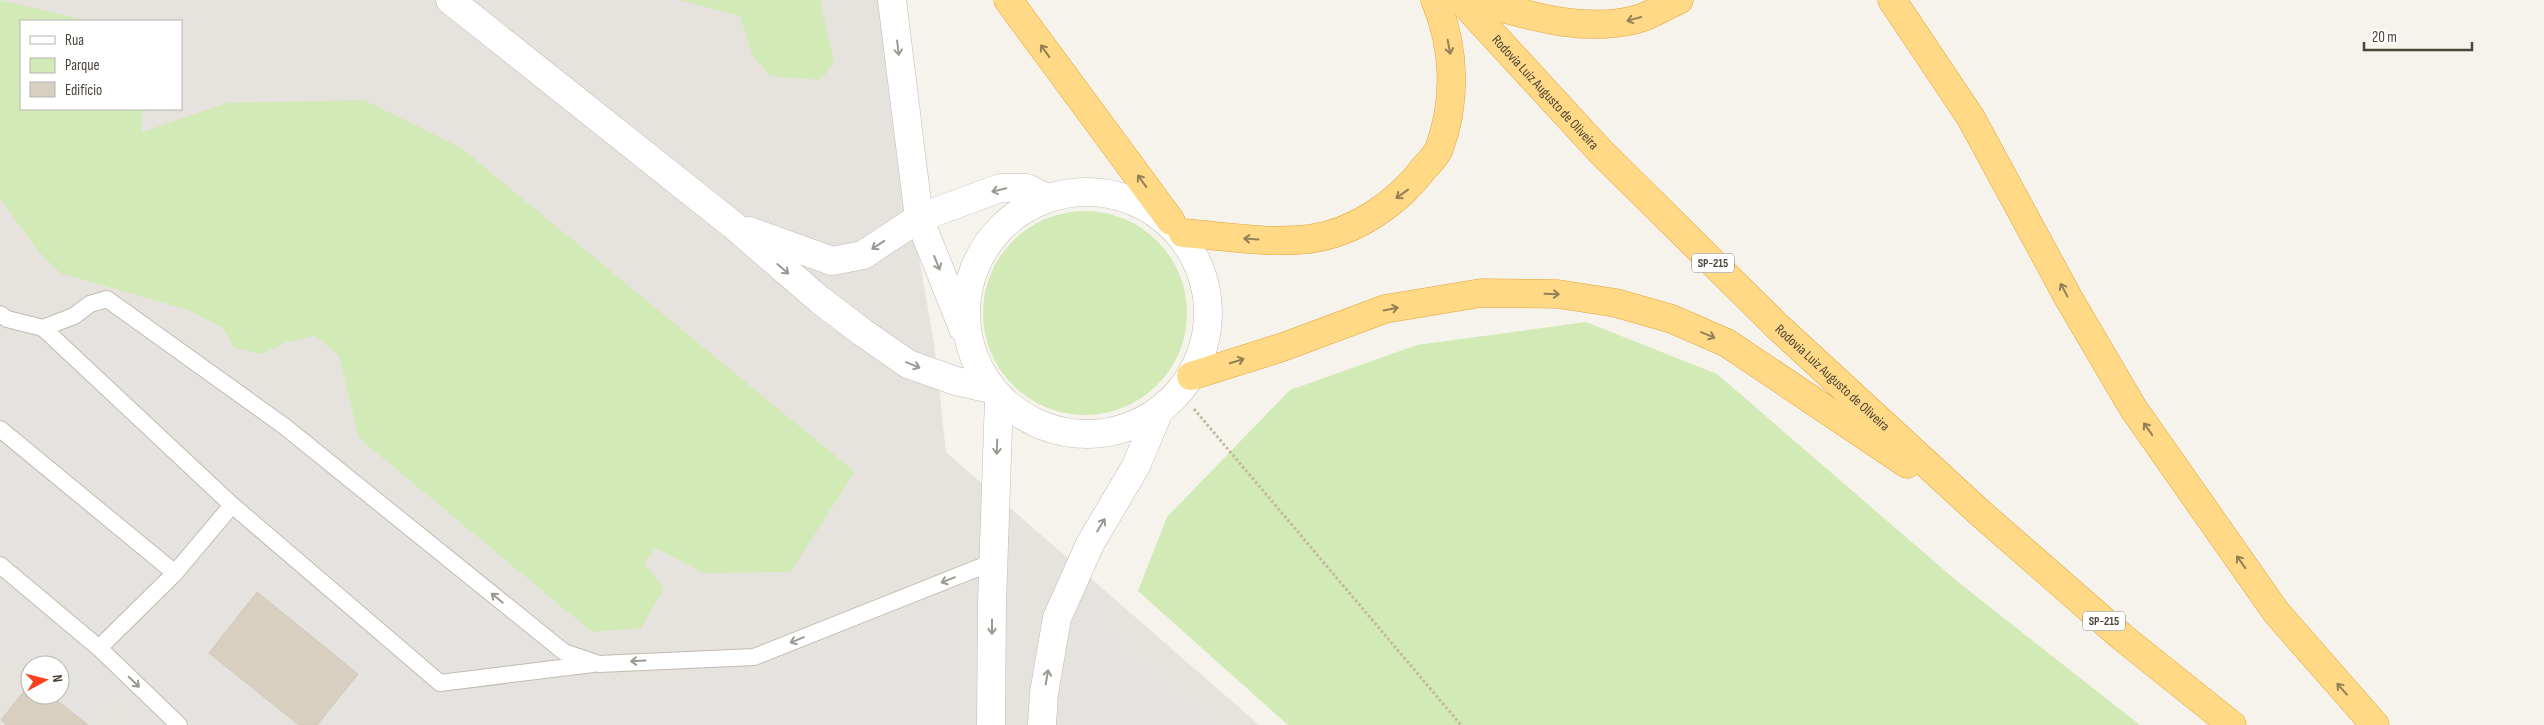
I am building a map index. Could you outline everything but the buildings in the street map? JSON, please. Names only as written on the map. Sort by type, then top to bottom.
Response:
[{"type":"highway","points":[[1008,0],[1177,227],[1257,239],[1309,239],[1362,223],[1409,189],[1438,150],[1450,102],[1452,63],[1444,20],[1435,0]]},
{"type":"highway","name":"Rodovia Luiz Augusto de Oliveira","points":[[1461,0],[1601,152],[1777,326],[1979,512],[2122,637],[2232,725]]},
{"type":"highway","points":[[1472,0],[1545,19],[1584,26],[1634,20],[1679,0]]},
{"type":"highway","points":[[1892,0],[1971,118],[2069,298],[2133,408],[2276,612],[2375,725]]},
{"type":"highway","points":[[1186,385],[1385,310],[1481,293],[1558,294],[1616,303],[1672,319],[1726,343],[1979,512]]},
{"type":"street","points":[[450,0],[733,225],[820,300],[908,364],[995,394],[1034,423],[1076,435],[1119,431],[1158,411],[1186,385],[1204,344],[1210,305],[1201,261],[1177,227],[1106,191],[1045,197],[997,229],[992,237],[969,279],[966,336]]},
{"type":"street","points":[[892,0],[919,218],[976,364],[995,394],[991,725]]},
{"type":"street","points":[[733,225],[832,261],[863,255],[919,218],[1000,188],[1027,188],[1045,197]]},
{"type":"street","points":[[1042,725],[1044,693],[1057,618],[1090,544],[1136,466],[1158,411]]},
{"type":"lane","points":[[43,328],[74,316],[90,304],[107,299],[284,426],[564,652],[599,664]]},
{"type":"lane","points":[[0,314],[7,319],[43,328],[232,505],[440,683],[599,664],[754,657],[993,562]]},
{"type":"lane","points":[[0,429],[175,573]]},
{"type":"lane","points":[[99,648],[175,573],[232,505]]},
{"type":"lane","points":[[2,571],[99,648],[179,725]]},
{"type":"path","points":[[1186,385],[1461,725]]},
{"type":"shaded area","points":[[0,0],[881,0],[918,252],[934,343],[946,452],[1259,725],[0,725]]},
{"type":"shaded area","points":[[101,315],[134,316],[145,320],[574,672],[598,681],[611,682],[757,675],[950,596],[957,643],[955,725],[130,725],[126,689],[115,690],[85,721],[65,705],[70,705],[70,655],[20,655],[20,669],[0,653],[0,328],[21,342],[44,344],[58,339],[80,324]]},
{"type":"shaded area","points":[[1097,582],[1101,616],[1115,648],[1209,725],[1076,725],[1062,717],[1066,670],[1078,625]]},
{"type":"green space","points":[[0,0],[85,20],[20,20],[20,110],[142,110],[142,132],[227,103],[364,100],[461,148],[855,472],[790,572],[704,573],[656,548],[644,563],[664,589],[641,628],[592,632],[359,438],[339,356],[316,336],[286,342],[262,354],[234,348],[223,328],[188,310],[60,273],[40,253],[0,199]]},
{"type":"green space","points":[[680,0],[820,0],[834,61],[821,80],[770,76],[752,54],[740,16]]},
{"type":"green space","points":[[1085,211],[1105,213],[1124,219],[1133,223],[1157,241],[1175,265],[1179,274],[1185,293],[1187,313],[1185,333],[1179,352],[1175,361],[1157,385],[1133,403],[1124,407],[1105,413],[1085,415],[1065,413],[1046,407],[1037,403],[1013,385],[995,361],[991,352],[985,333],[983,313],[985,293],[991,274],[995,265],[1013,241],[1037,223],[1046,219],[1065,213]]},
{"type":"green space","points":[[1586,322],[1717,374],[1958,582],[2140,725],[1288,725],[1138,591],[1167,517],[1290,390],[1417,345]]}]
